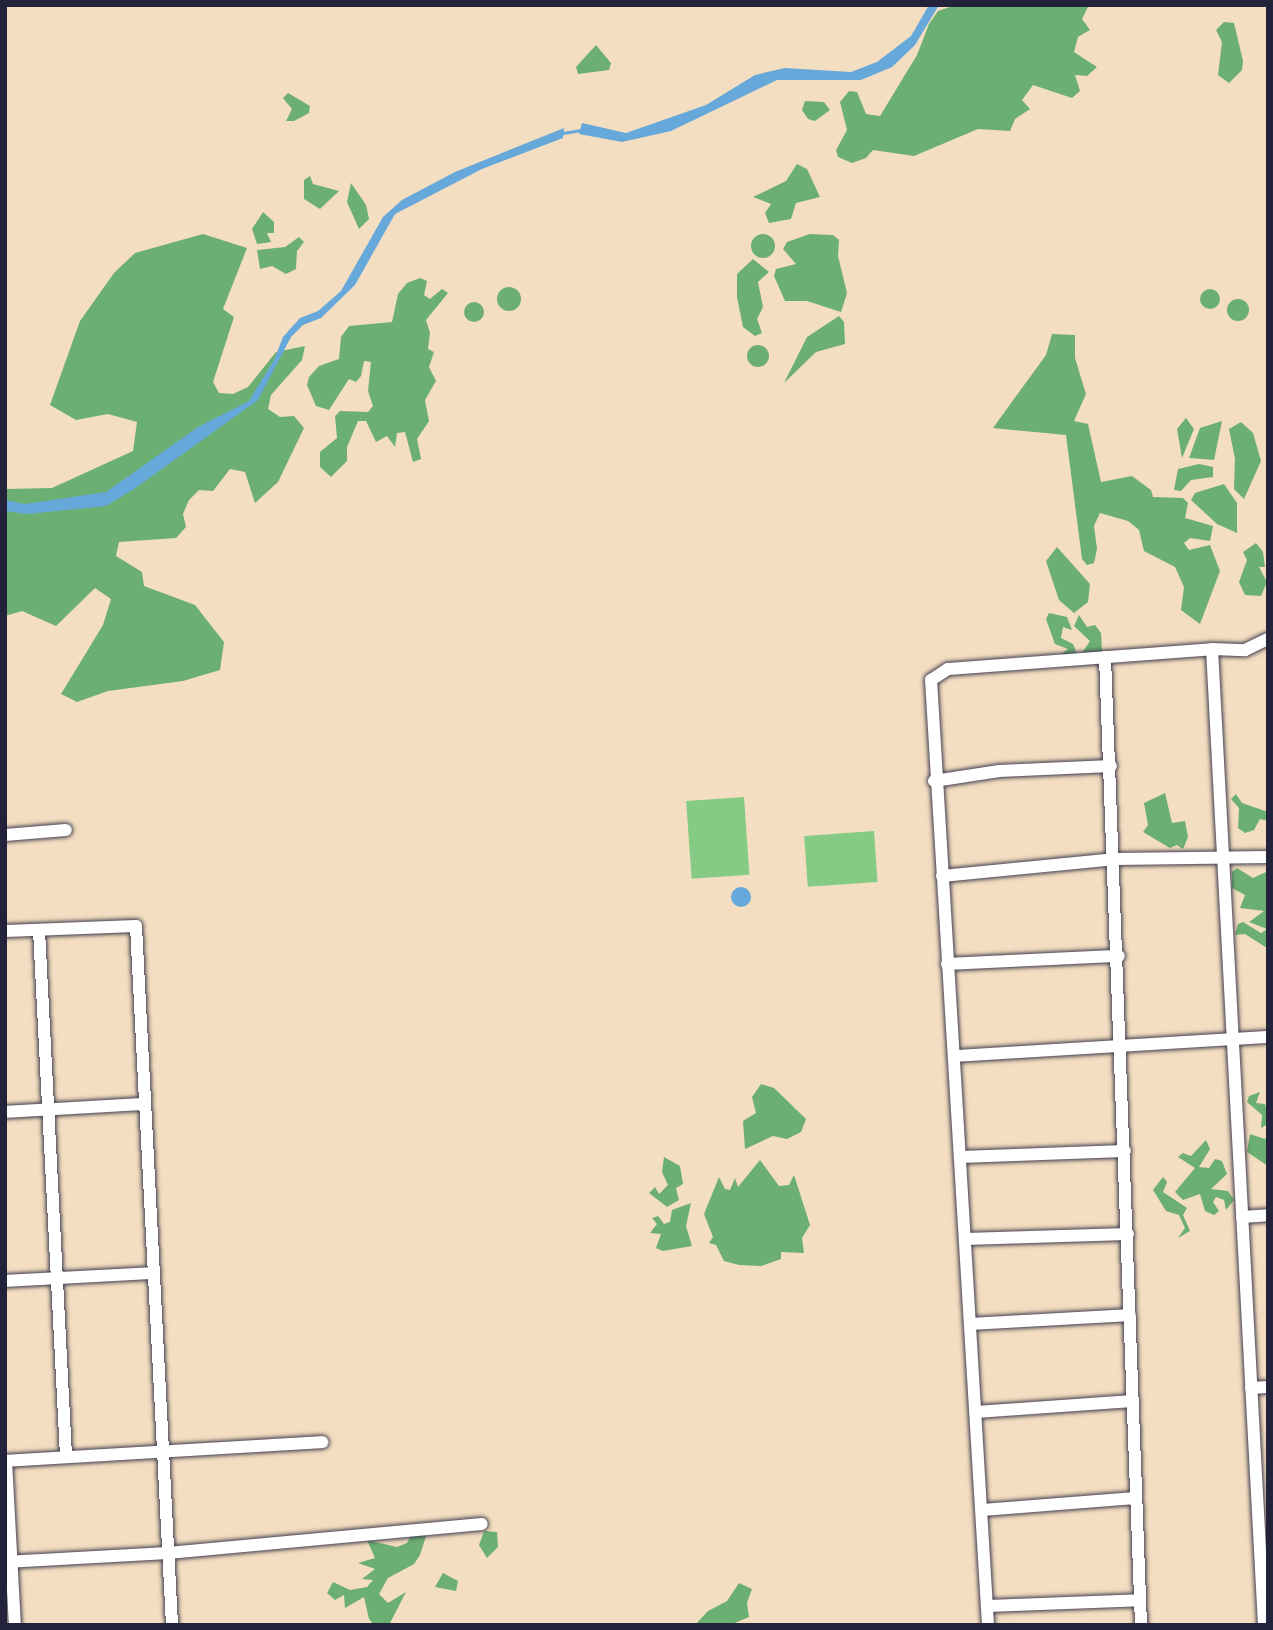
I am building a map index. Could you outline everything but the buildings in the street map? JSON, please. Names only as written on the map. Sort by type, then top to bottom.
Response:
[{"type":"street","points":[[988,1625],[961,1157],[934,781],[931,680],[948,669],[1212,649],[1245,650],[1268,639]]},
{"type":"street","points":[[1212,649],[1264,1625]]},
{"type":"street","points":[[1105,657],[1119,956],[1141,1625]]},
{"type":"street","points":[[934,781],[999,771],[1111,766]]},
{"type":"street","points":[[5,835],[66,830]]},
{"type":"street","points":[[942,876],[1115,859],[1222,860],[1268,857]]},
{"type":"street","points":[[5,931],[136,926],[172,1625]]},
{"type":"street","points":[[39,930],[60,1277],[66,1455]]},
{"type":"street","points":[[947,964],[1119,956]]},
{"type":"street","points":[[954,1056],[1268,1037]]},
{"type":"street","points":[[5,1112],[145,1104]]},
{"type":"street","points":[[961,1157],[1125,1151]]},
{"type":"street","points":[[1242,1217],[1268,1215]]},
{"type":"street","points":[[965,1239],[1128,1234]]},
{"type":"street","points":[[5,1281],[154,1273]]},
{"type":"street","points":[[971,1324],[1130,1315]]},
{"type":"street","points":[[1251,1388],[1268,1387]]},
{"type":"street","points":[[976,1412],[1133,1401]]},
{"type":"street","points":[[15,1625],[8,1562],[6,1461],[66,1455],[322,1442]]},
{"type":"street","points":[[982,1510],[1136,1498]]},
{"type":"street","points":[[8,1562],[169,1553],[482,1524]]},
{"type":"street","points":[[987,1606],[1140,1600]]},
{"type":"green space","points":[[956,5],[1089,5],[1082,19],[1090,30],[1078,37],[1074,52],[1097,67],[1087,76],[1075,75],[1080,91],[1072,98],[1033,85],[1022,100],[1030,109],[1015,119],[1010,131],[978,129],[914,156],[873,150],[866,158],[852,163],[838,157],[836,150],[847,130],[840,102],[849,91],[857,92],[866,114],[880,116],[917,55],[929,24],[938,11]]},
{"type":"green space","points":[[1224,22],[1234,23],[1243,61],[1242,70],[1229,83],[1218,75],[1222,42],[1216,30]]},
{"type":"green space","points":[[596,45],[611,63],[609,70],[578,74],[576,67]]},
{"type":"green space","points":[[288,93],[310,106],[309,113],[294,121],[286,121],[292,109],[283,98]]},
{"type":"green space","points":[[805,101],[824,102],[830,110],[815,121],[808,119],[802,110]]},
{"type":"green space","points":[[797,164],[807,169],[820,197],[796,203],[791,219],[769,223],[765,213],[771,204],[753,197],[786,181]]},
{"type":"green space","points":[[310,176],[313,184],[339,191],[320,209],[304,199],[304,180]]},
{"type":"green space","points":[[351,183],[366,205],[369,219],[359,229],[347,202]]},
{"type":"green space","points":[[263,212],[274,222],[274,233],[267,233],[271,242],[257,244],[252,229]]},
{"type":"green space","points":[[203,234],[247,248],[223,309],[234,317],[213,382],[219,393],[233,394],[248,387],[276,352],[305,346],[302,360],[271,395],[268,409],[280,417],[294,416],[304,428],[278,482],[255,503],[245,472],[230,469],[213,491],[199,490],[189,500],[183,514],[186,527],[176,538],[119,542],[116,556],[142,572],[144,586],[195,605],[224,642],[220,670],[183,681],[108,691],[77,702],[61,694],[103,625],[111,599],[95,588],[56,626],[22,611],[5,616],[5,489],[52,488],[133,451],[137,422],[108,414],[76,420],[50,405],[80,321],[114,273],[135,253]]},
{"type":"green space","points":[[763,234],[772,237],[775,246],[772,255],[763,258],[754,255],[751,246],[754,237]]},
{"type":"green space","points":[[810,234],[833,235],[839,240],[838,256],[847,293],[841,312],[807,301],[785,301],[774,276],[776,269],[796,264],[783,249],[787,242]]},
{"type":"green space","points":[[299,237],[304,242],[297,251],[296,269],[286,274],[272,266],[260,269],[257,250],[285,247]]},
{"type":"green space","points":[[753,259],[769,272],[758,282],[763,307],[757,319],[762,333],[755,336],[743,327],[737,297],[737,274]]},
{"type":"green space","points":[[420,278],[427,281],[424,295],[430,299],[442,289],[448,293],[426,320],[430,333],[428,349],[434,352],[429,367],[436,381],[425,400],[429,421],[417,439],[421,459],[413,462],[405,432],[397,433],[395,447],[387,436],[376,442],[366,421],[358,421],[347,447],[347,461],[331,477],[320,467],[320,452],[337,438],[335,416],[340,411],[368,412],[373,406],[368,391],[371,362],[364,361],[361,376],[356,382],[349,379],[329,410],[316,406],[307,385],[309,377],[319,366],[339,359],[341,337],[349,326],[392,322],[398,294],[407,283]]},
{"type":"green space","points":[[509,287],[520,294],[521,299],[514,310],[509,311],[498,304],[497,299],[504,288]]},
{"type":"green space","points":[[1210,289],[1217,292],[1220,299],[1217,306],[1210,309],[1203,306],[1200,299],[1203,292]]},
{"type":"green space","points":[[1238,299],[1246,302],[1249,310],[1246,318],[1238,321],[1230,318],[1227,310],[1230,302]]},
{"type":"green space","points":[[474,302],[481,305],[484,312],[481,319],[474,322],[467,319],[464,312],[467,305]]},
{"type":"green space","points":[[839,316],[844,322],[845,344],[816,352],[784,383],[807,337]]},
{"type":"green space","points":[[1052,334],[1075,335],[1075,358],[1086,394],[1074,421],[1088,424],[1101,482],[1132,476],[1151,490],[1153,497],[1183,498],[1188,503],[1185,518],[1213,526],[1210,541],[1190,538],[1184,543],[1189,550],[1210,545],[1220,571],[1200,624],[1181,610],[1184,587],[1175,567],[1144,551],[1139,530],[1128,521],[1100,513],[1094,526],[1097,549],[1094,563],[1087,565],[1082,559],[1066,435],[993,428],[1046,355]]},
{"type":"green space","points":[[758,345],[766,348],[769,356],[766,364],[758,367],[750,364],[747,356],[750,348]]},
{"type":"green space","points":[[1186,418],[1194,429],[1182,458],[1177,429]]},
{"type":"green space","points":[[1222,421],[1214,460],[1189,458],[1200,428]]},
{"type":"green space","points":[[1241,422],[1253,433],[1261,461],[1244,499],[1234,489],[1235,459],[1229,429]]},
{"type":"green space","points":[[1199,464],[1213,467],[1213,477],[1191,480],[1181,491],[1174,490],[1178,469]]},
{"type":"green space","points":[[1224,484],[1237,503],[1237,533],[1217,524],[1191,500],[1195,493]]},
{"type":"green space","points":[[1256,543],[1263,552],[1265,567],[1259,567],[1267,582],[1261,596],[1245,595],[1239,582],[1247,560],[1243,552]]},
{"type":"green space","points":[[1057,547],[1090,584],[1088,602],[1074,613],[1059,600],[1046,561]]},
{"type":"green space","points":[[1049,613],[1067,617],[1072,630],[1063,627],[1061,638],[1073,644],[1078,656],[1060,655],[1068,649],[1055,644],[1046,619]]},
{"type":"green space","points":[[1079,615],[1087,627],[1095,625],[1101,633],[1102,652],[1082,653],[1090,641],[1074,626]]},
{"type":"green space","points":[[1165,793],[1172,823],[1185,821],[1188,837],[1183,849],[1177,845],[1170,848],[1143,832],[1148,825],[1144,803]]},
{"type":"green space","points":[[1236,794],[1242,803],[1268,812],[1268,821],[1260,819],[1254,830],[1245,833],[1238,828],[1239,808],[1231,799]]},
{"type":"green space","points":[[744,797],[749,875],[692,879],[686,801]]},
{"type":"green space","points":[[874,831],[878,882],[808,887],[804,836]]},
{"type":"green space","points":[[1237,868],[1253,878],[1268,871],[1267,929],[1249,922],[1264,911],[1240,908],[1245,895],[1232,888],[1232,872]]},
{"type":"green space","points":[[1243,922],[1261,933],[1266,930],[1267,948],[1245,934],[1235,935],[1238,924]]},
{"type":"green space","points":[[761,1084],[774,1088],[806,1119],[801,1132],[787,1139],[773,1136],[745,1149],[743,1121],[756,1113],[752,1097]]},
{"type":"green space","points":[[1260,1092],[1256,1103],[1265,1104],[1268,1114],[1268,1124],[1261,1128],[1262,1115],[1247,1102],[1249,1096]]},
{"type":"green space","points":[[1250,1134],[1265,1139],[1268,1134],[1268,1166],[1247,1152]]},
{"type":"green space","points":[[1206,1140],[1210,1149],[1199,1167],[1209,1168],[1215,1159],[1222,1161],[1227,1174],[1211,1189],[1228,1191],[1234,1200],[1226,1210],[1224,1200],[1216,1197],[1213,1202],[1219,1211],[1214,1215],[1205,1211],[1200,1194],[1183,1200],[1175,1192],[1195,1168],[1178,1157],[1183,1153],[1191,1156]]},
{"type":"green space","points":[[664,1157],[680,1166],[683,1184],[676,1188],[679,1200],[667,1207],[649,1193],[655,1187],[659,1194],[668,1185],[662,1172]]},
{"type":"green space","points":[[760,1160],[779,1186],[789,1185],[794,1175],[810,1225],[802,1238],[804,1253],[781,1252],[781,1259],[761,1266],[724,1261],[716,1245],[709,1243],[713,1237],[704,1214],[719,1177],[725,1189],[730,1190],[735,1178],[738,1187]]},
{"type":"green space","points":[[1163,1177],[1167,1182],[1163,1192],[1187,1208],[1183,1215],[1190,1231],[1178,1238],[1185,1228],[1179,1215],[1166,1211],[1153,1190]]},
{"type":"green space","points":[[691,1203],[686,1226],[692,1246],[663,1251],[656,1248],[661,1234],[650,1233],[657,1224],[652,1218],[658,1216],[664,1224],[670,1222],[672,1210]]},
{"type":"green space","points":[[484,1531],[497,1532],[498,1547],[487,1558],[479,1545]]},
{"type":"green space","points":[[412,1533],[426,1536],[420,1555],[414,1564],[388,1578],[379,1594],[388,1603],[406,1592],[389,1625],[374,1625],[369,1619],[364,1597],[345,1608],[344,1595],[335,1600],[327,1593],[333,1582],[350,1590],[367,1587],[373,1580],[362,1579],[375,1569],[358,1563],[375,1558],[367,1540],[397,1547],[407,1543]]},
{"type":"green space","points":[[443,1573],[458,1581],[456,1591],[435,1587]]},
{"type":"green space","points":[[739,1583],[752,1589],[747,1603],[749,1617],[730,1625],[695,1625],[708,1611],[727,1601]]},
{"type":"water","points":[[929,5],[939,5],[915,45],[892,67],[861,80],[777,80],[671,131],[622,142],[579,134],[582,123],[626,133],[706,105],[755,75],[785,68],[851,72],[877,62],[911,36]]},
{"type":"water","points":[[564,128],[563,138],[482,169],[395,214],[355,285],[321,318],[303,325],[291,337],[258,400],[134,489],[106,506],[27,514],[5,511],[5,500],[25,504],[106,492],[198,427],[249,401],[274,360],[283,337],[300,318],[318,311],[341,291],[383,217],[402,200],[455,172]]},
{"type":"water","points":[[741,887],[748,890],[751,897],[748,904],[741,907],[734,904],[731,897],[734,890]]},
{"type":"waterway","points":[[563,133],[581,130]]}]
